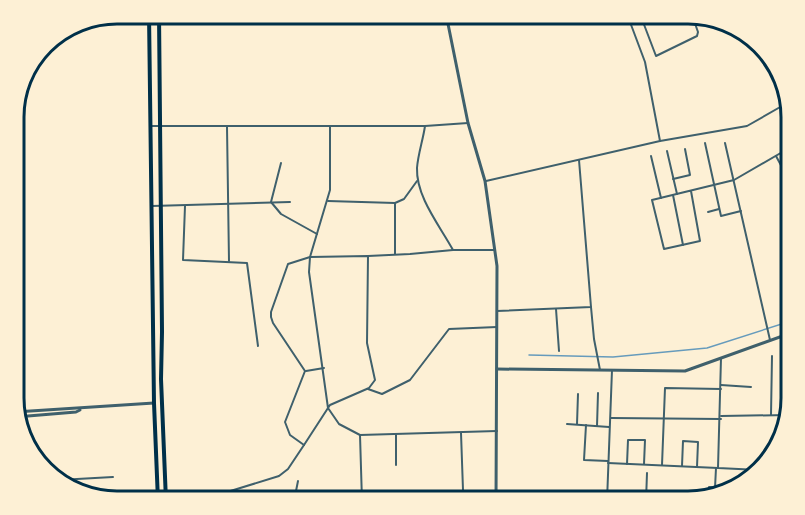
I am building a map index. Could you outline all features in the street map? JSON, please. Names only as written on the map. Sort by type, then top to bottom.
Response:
[{"type":"main road","points":[[149,24],[154,403],[158,491]]},
{"type":"main road","points":[[159,24],[161,379],[167,491]]},
{"type":"street","points":[[448,24],[468,123],[485,181],[497,266],[496,491]]},
{"type":"street","points":[[631,24],[645,62],[660,141]]},
{"type":"street","points":[[644,24],[656,56],[697,36],[699,32],[696,25]]},
{"type":"street","points":[[485,181],[660,141],[747,126],[780,107]]},
{"type":"street","points":[[150,126],[330,127],[468,123]]},
{"type":"street","points":[[425,126],[417,165],[417,180],[425,200],[453,250]]},
{"type":"street","points":[[227,127],[228,261]]},
{"type":"street","points":[[330,127],[331,181],[328,201],[310,257],[309,272],[328,408],[339,424],[360,435],[497,432]]},
{"type":"street","points":[[725,142],[770,340]]},
{"type":"street","points":[[705,143],[720,216],[741,211]]},
{"type":"street","points":[[673,179],[690,175],[685,148]]},
{"type":"street","points":[[667,151],[677,194]]},
{"type":"street","points":[[691,191],[700,241],[664,249],[652,200],[734,180],[781,153]]},
{"type":"street","points":[[651,156],[662,198]]},
{"type":"street","points":[[776,156],[781,164]]},
{"type":"street","points":[[579,160],[594,339],[600,370]]},
{"type":"street","points":[[271,202],[281,163]]},
{"type":"street","points":[[328,201],[395,203],[404,199],[417,180]]},
{"type":"street","points":[[673,195],[683,245]]},
{"type":"street","points":[[271,202],[281,214],[317,234]]},
{"type":"street","points":[[152,206],[290,202]]},
{"type":"street","points":[[395,203],[395,255]]},
{"type":"street","points":[[185,206],[183,260],[247,263],[258,346]]},
{"type":"street","points":[[708,212],[719,209]]},
{"type":"street","points":[[305,371],[273,324],[271,312],[288,264],[310,257],[495,250]]},
{"type":"street","points":[[230,491],[279,476],[288,469],[330,405],[373,385],[375,380],[367,343],[368,256]]},
{"type":"street","points":[[497,311],[591,307]]},
{"type":"street","points":[[556,309],[559,351]]},
{"type":"street","points":[[367,389],[382,394],[410,380],[449,328],[497,327]]},
{"type":"street","points":[[497,369],[685,371],[781,336]]},
{"type":"street","points":[[771,416],[772,356]]},
{"type":"street","points":[[715,487],[721,418],[722,358]]},
{"type":"street","points":[[305,371],[324,368]]},
{"type":"street","points":[[608,491],[612,370]]},
{"type":"street","points":[[304,445],[290,435],[285,422],[305,371]]},
{"type":"street","points":[[662,465],[665,388],[751,387]]},
{"type":"street","points":[[597,426],[598,393]]},
{"type":"street","points":[[577,424],[578,394]]},
{"type":"street","points":[[26,416],[75,407],[81,409],[154,403]]},
{"type":"street","points":[[25,412],[53,412]]},
{"type":"street","points":[[611,418],[779,416]]},
{"type":"street","points":[[567,424],[609,427]]},
{"type":"street","points":[[586,425],[584,460],[748,469]]},
{"type":"street","points":[[461,433],[463,490]]},
{"type":"street","points":[[360,435],[362,491]]},
{"type":"street","points":[[396,435],[396,465]]},
{"type":"street","points":[[627,464],[628,440],[645,440],[644,464]]},
{"type":"street","points":[[682,466],[683,441],[698,442],[697,467]]},
{"type":"street","points":[[646,491],[647,473]]},
{"type":"street","points":[[73,479],[113,477]]},
{"type":"street","points":[[296,491],[298,481]]},
{"type":"waterway","points":[[529,355],[613,357],[707,348],[781,324]]}]
